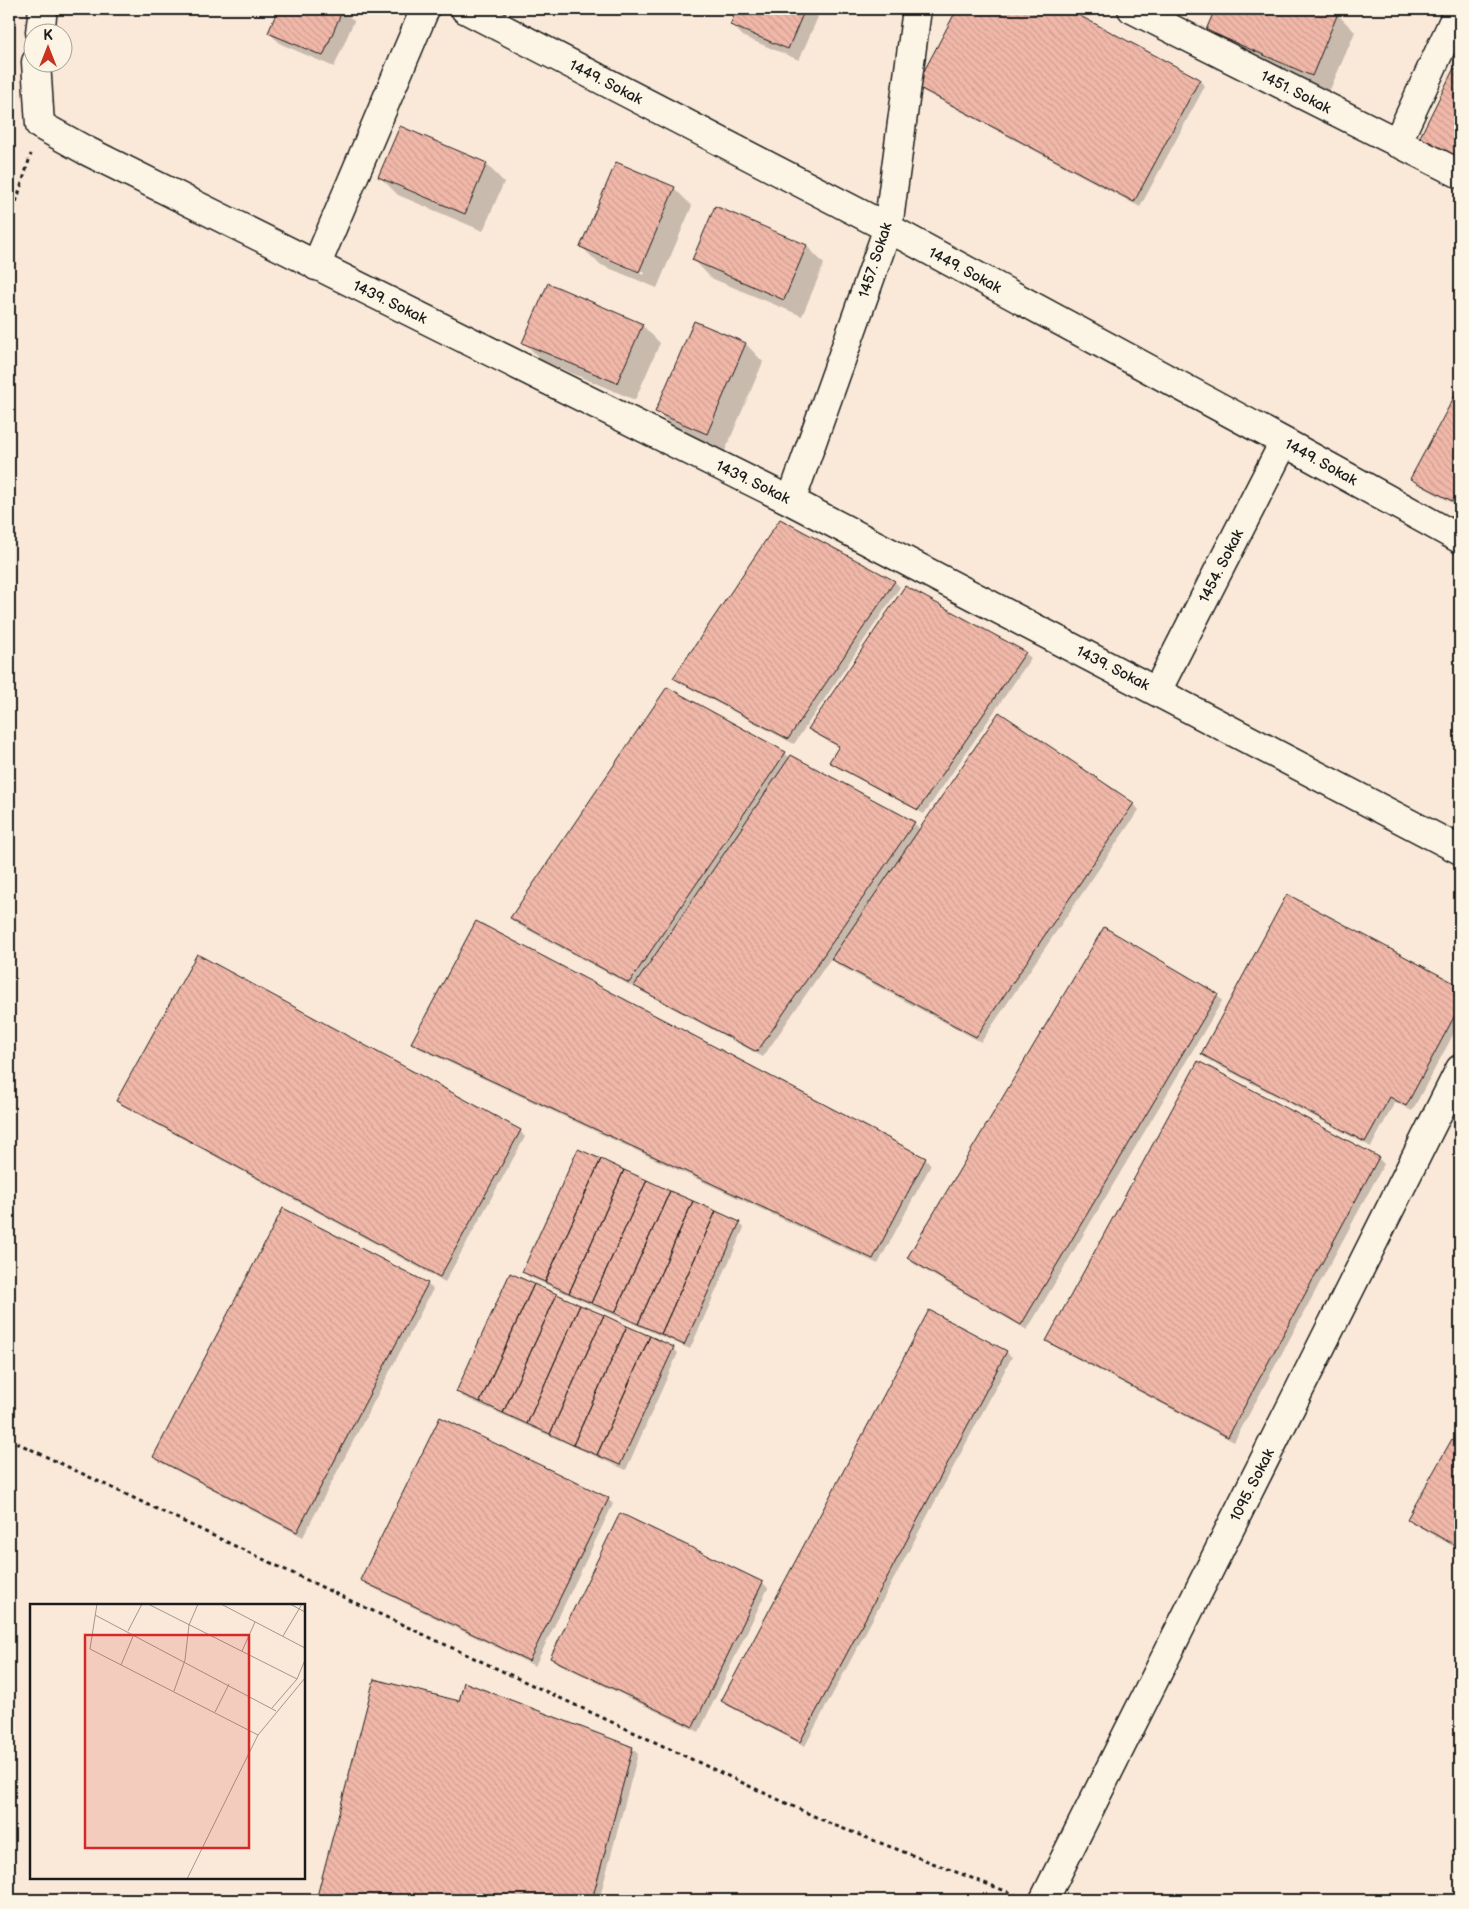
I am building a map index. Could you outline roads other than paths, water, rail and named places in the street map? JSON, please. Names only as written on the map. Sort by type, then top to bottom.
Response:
[{"type":"street","points":[[41,22],[42,9]]},
{"type":"street","points":[[316,266],[425,9]]},
{"type":"street","name":"1449. Sokak","points":[[465,9],[888,228],[1460,539]]},
{"type":"street","name":"1457. Sokak","points":[[791,500],[888,228],[917,9]]},
{"type":"street","name":"1451. Sokak","points":[[1132,9],[1460,174]]},
{"type":"street","points":[[1398,143],[1459,9]]},
{"type":"street","name":"1439. Sokak","points":[[37,72],[40,125],[85,150],[791,500],[1460,850]]},
{"type":"street","name":"1454. Sokak","points":[[1157,691],[1284,442]]},
{"type":"street","name":"1095. Sokak","points":[[1032,1899],[1460,1070]]}]
